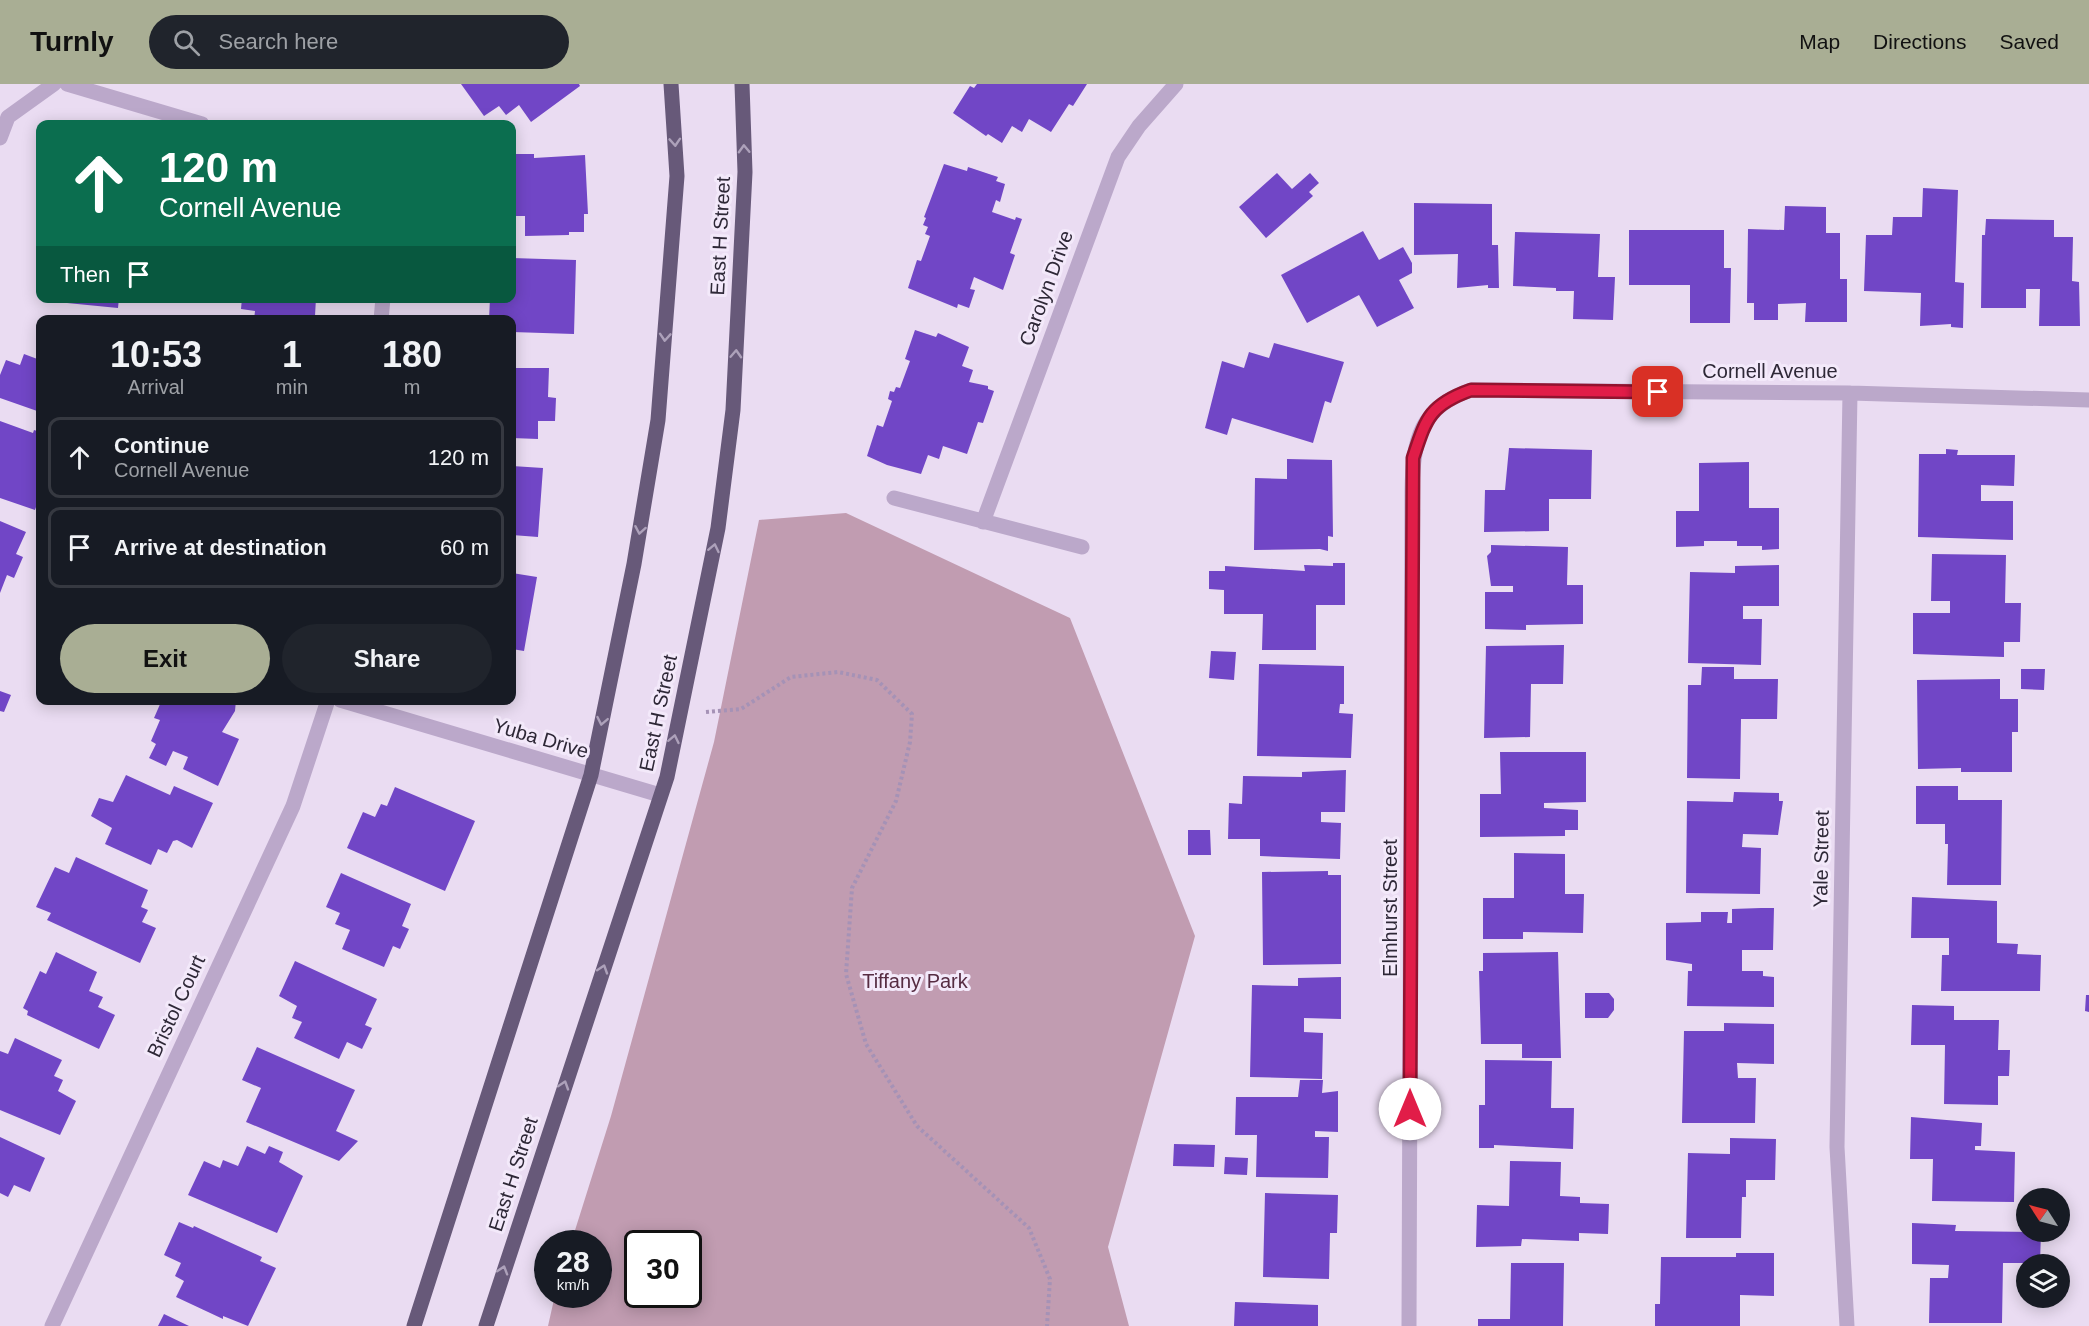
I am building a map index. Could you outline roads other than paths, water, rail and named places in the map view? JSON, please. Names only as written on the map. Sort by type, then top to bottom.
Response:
[{"type":"main road","points":[[414,1326],[591,775],[634,564],[658,420],[677,176],[671,84]]},
{"type":"main road","name":"East H Street","points":[[486,1326],[660,795],[680,713],[718,528],[733,410],[745,172],[742,84]]},
{"type":"street","points":[[0,138],[8,117],[54,84]]},
{"type":"street","points":[[67,84],[188,120]]},
{"type":"street","name":"Carolyn Drive","points":[[983,522],[1118,157],[1139,126],[1176,84]]},
{"type":"street","name":"Cornell Avenue","points":[[1412,490],[1413,458],[1427,418],[1449,398],[1471,390],[1850,393],[2089,400]]},
{"type":"street","name":"Yale Street","points":[[1846,1326],[1837,1147],[1850,393]]},
{"type":"street","name":"Elmhurst Street","points":[[1409,1326],[1412,490]]},
{"type":"street","points":[[894,498],[1082,548]]},
{"type":"street","name":"Bristol Court","points":[[52,1326],[293,806],[326,705]]},
{"type":"street","name":"Yuba Drive","points":[[357,705],[660,795]]},
{"type":"park label","name":"Tiffany Park","points":[[915,981]]}]
